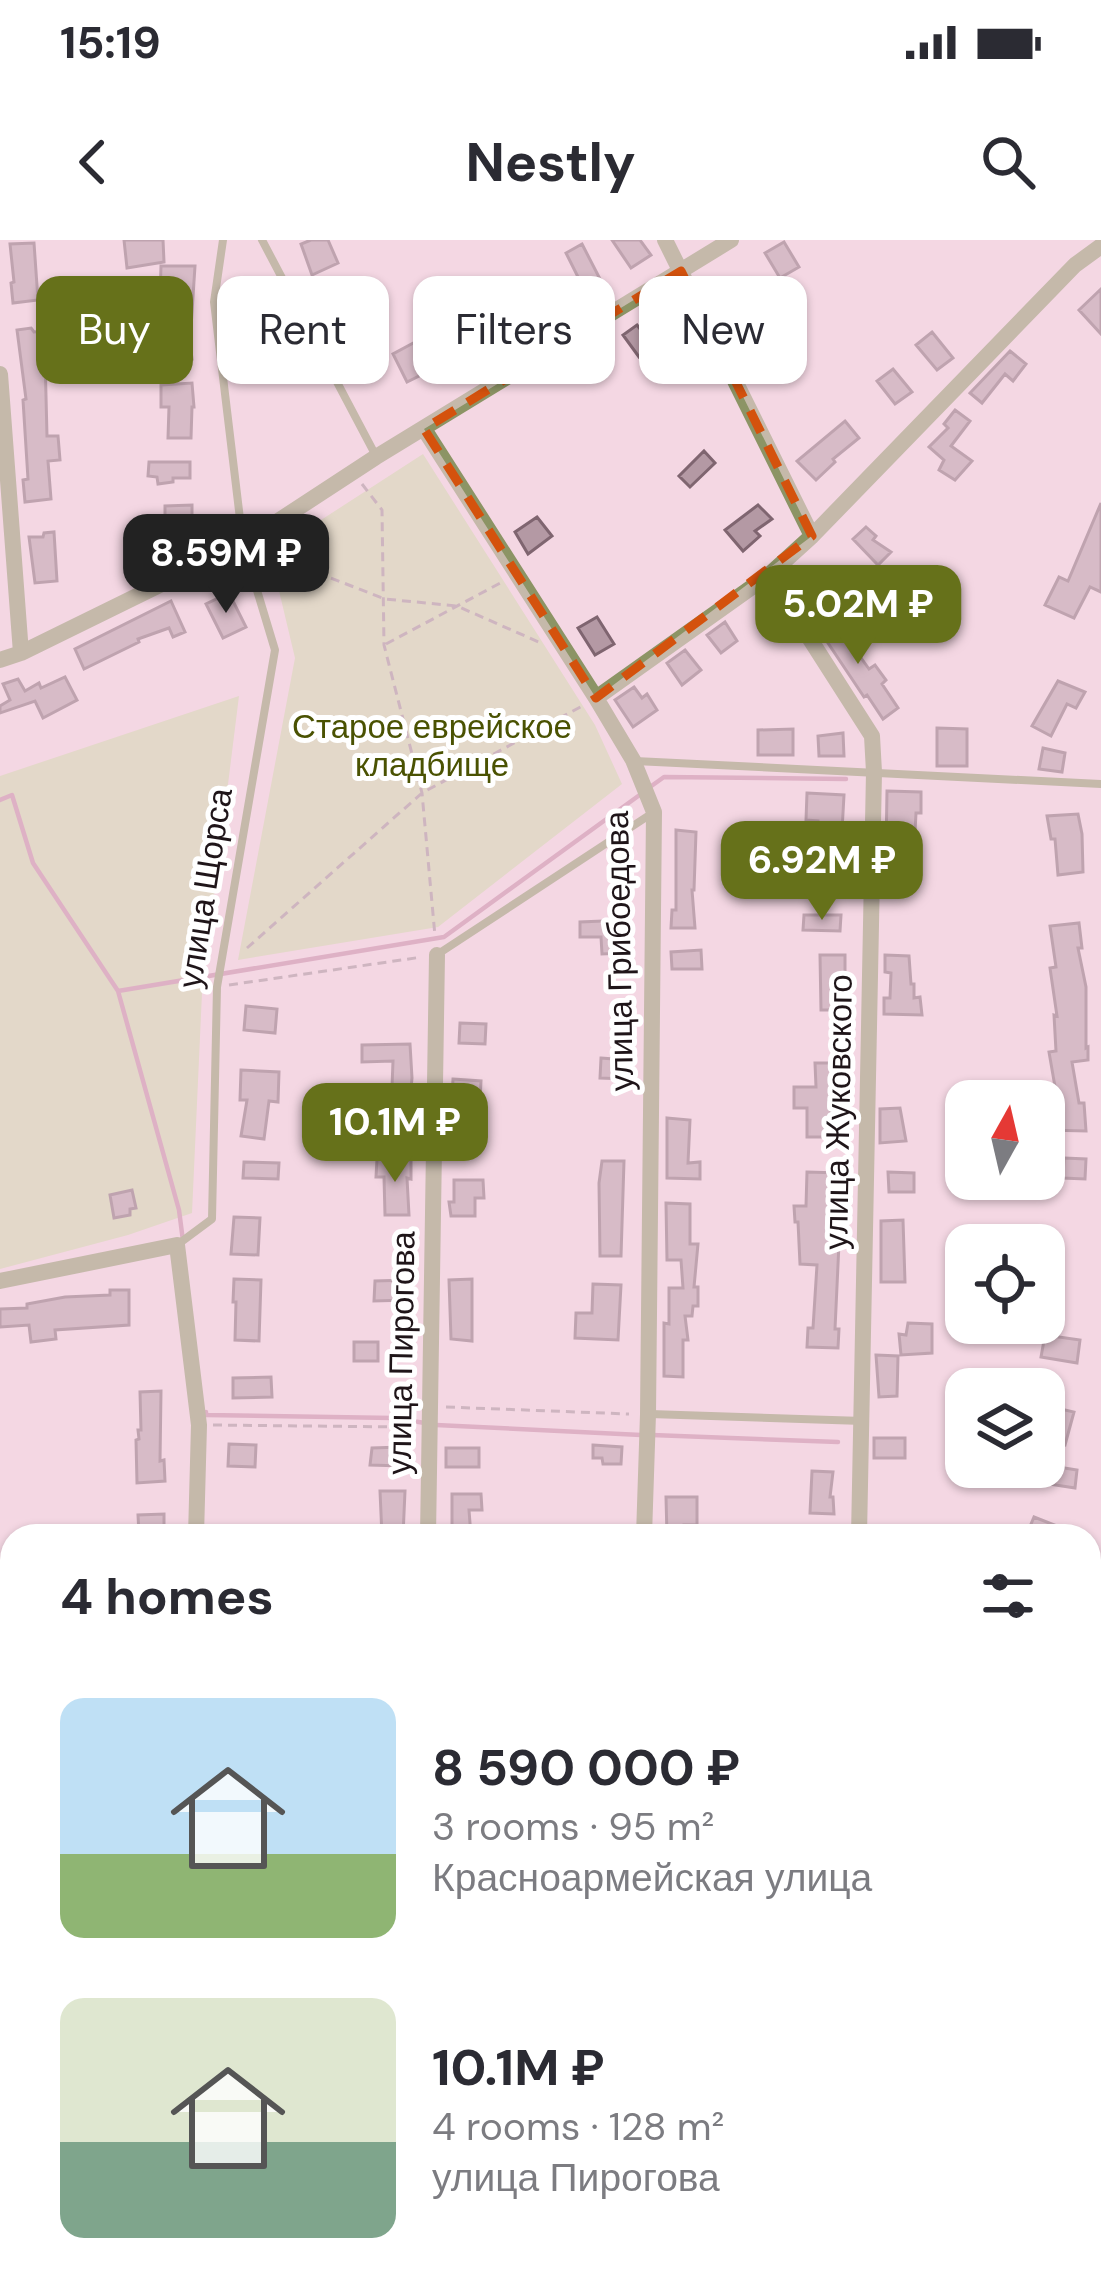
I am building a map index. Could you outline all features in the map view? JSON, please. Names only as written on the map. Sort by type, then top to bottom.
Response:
[{"type":"street","points":[[665,240],[812,536]]},
{"type":"street","points":[[0,660],[243,544],[731,240]]},
{"type":"street","points":[[596,698],[769,575],[1075,265],[1101,246]]},
{"type":"street","points":[[0,374],[21,653]]},
{"type":"street","name":"улица Грибоедова","points":[[424,429],[596,698],[633,760],[654,812],[644,1524]]},
{"type":"street","name":"улица Жуковского","points":[[769,575],[872,736],[859,1524]]},
{"type":"street","name":"улица Пирогова","points":[[428,1524],[436,955]]},
{"type":"street","points":[[0,1281],[177,1245],[199,1425],[196,1524]]},
{"type":"lane","name":"улица Щорса","points":[[177,1245],[212,1219],[217,987],[275,650],[243,544],[214,302],[223,240]]},
{"type":"lane","points":[[262,240],[376,458]]},
{"type":"lane","points":[[633,760],[1101,784]]},
{"type":"lane","points":[[436,955],[654,812]]},
{"type":"lane","points":[[648,1414],[863,1421]]},
{"type":"path","points":[[217,987],[436,955],[422,793],[384,645],[382,510],[353,474]]},
{"type":"path","points":[[243,544],[386,599],[457,606],[567,654]]},
{"type":"path","points":[[384,645],[516,574]]},
{"type":"path","points":[[247,948],[422,793],[596,698]]},
{"type":"highlighted area","points":[[681,271],[812,536],[596,698],[424,429]]},
{"type":"green space","name":"Старое еврейское кладбище","points":[[423,454],[595,725],[622,784],[438,927],[238,960],[295,658],[270,553]]},
{"type":"green space","points":[[239,696],[202,993],[192,1213],[0,1269],[0,776]]},
{"type":"building","points":[[124,240],[163,240],[164,262],[127,268]]},
{"type":"building","points":[[328,240],[338,263],[312,275],[301,244]]},
{"type":"building","points":[[612,240],[640,240],[651,255],[631,268]]},
{"type":"building","points":[[784,242],[799,267],[779,276],[765,253]]},
{"type":"building","points":[[34,243],[36,300],[13,303],[10,244]]},
{"type":"building","points":[[582,244],[598,276],[578,276],[566,253]]},
{"type":"building","points":[[161,266],[195,266],[193,297],[193,276],[161,276]]},
{"type":"building","points":[[1101,289],[1101,334],[1079,310]]},
{"type":"building","points":[[639,328],[639,357],[623,335]]},
{"type":"building","points":[[17,330],[36,332],[36,384],[46,384],[47,436],[58,436],[60,460],[48,461],[51,499],[25,502],[26,399]]},
{"type":"building","points":[[932,332],[953,358],[937,370],[916,345]]},
{"type":"building","points":[[413,343],[413,379],[407,382],[393,354]]},
{"type":"building","points":[[1010,351],[1026,364],[1013,381],[1005,374],[982,403],[970,393]]},
{"type":"building","points":[[893,369],[912,392],[895,404],[877,381]]},
{"type":"building","points":[[192,384],[191,438],[168,438],[169,407],[161,407],[161,385]]},
{"type":"building","points":[[955,410],[970,421],[951,446],[972,461],[955,480],[939,470],[944,460],[929,447],[948,428],[944,424]]},
{"type":"building","points":[[845,421],[859,438],[816,480],[797,461]]},
{"type":"building","points":[[704,451],[715,463],[690,487],[679,476]]},
{"type":"building","points":[[149,462],[190,462],[190,478],[158,484],[157,477],[148,476]]},
{"type":"building","points":[[1101,503],[1101,592],[1090,587],[1074,618],[1045,605],[1059,577],[1068,581]]},
{"type":"building","points":[[192,505],[192,523],[165,524],[165,506]]},
{"type":"building","points":[[758,505],[772,519],[755,531],[760,536],[743,551],[725,530]]},
{"type":"building","points":[[537,517],[552,536],[528,554],[515,532]]},
{"type":"building","points":[[866,527],[876,536],[873,540],[891,552],[878,565],[853,539]]},
{"type":"building","points":[[54,532],[57,581],[35,583],[29,537]]},
{"type":"building","points":[[229,593],[246,627],[223,638],[206,604]]},
{"type":"building","points":[[171,601],[185,632],[173,637],[169,628],[138,639],[84,669],[75,649]]},
{"type":"building","points":[[836,614],[869,669],[875,665],[886,680],[882,684],[898,708],[883,719],[818,628]]},
{"type":"building","points":[[597,617],[614,644],[595,655],[578,628]]},
{"type":"building","points":[[725,622],[737,641],[721,653],[707,635]]},
{"type":"building","points":[[685,650],[701,670],[682,685],[667,663]]},
{"type":"building","points":[[65,677],[77,700],[43,718],[35,701],[0,713],[0,706],[10,700],[3,684],[18,679],[25,691]]},
{"type":"building","points":[[1058,681],[1085,692],[1076,708],[1067,704],[1051,736],[1032,726]]},
{"type":"building","points":[[634,687],[642,698],[647,694],[657,710],[633,727],[615,700]]},
{"type":"building","points":[[937,728],[967,729],[967,766],[937,766]]},
{"type":"building","points":[[793,729],[793,755],[758,755],[758,730]]},
{"type":"building","points":[[843,733],[844,756],[819,756],[818,736]]},
{"type":"building","points":[[1043,748],[1065,753],[1062,772],[1039,769]]},
{"type":"building","points":[[887,791],[921,792],[914,851],[886,850]]},
{"type":"building","points":[[807,793],[844,795],[841,849],[818,849],[818,821],[806,820]]},
{"type":"building","points":[[1078,814],[1083,872],[1058,875],[1055,839],[1051,839],[1047,816]]},
{"type":"building","points":[[676,830],[696,832],[695,928],[671,928],[672,910],[676,910]]},
{"type":"building","points":[[804,915],[841,915],[840,931],[803,930]]},
{"type":"building","points":[[627,920],[624,953],[602,954],[601,937],[580,937],[580,922]]},
{"type":"building","points":[[1079,923],[1088,1060],[1072,1062],[1079,1103],[1084,1103],[1086,1131],[1065,1130],[1065,1080],[1054,1080],[1049,1052],[1056,1051],[1057,1016],[1050,968],[1056,967],[1050,926]]},
{"type":"building","points":[[701,950],[702,969],[672,969],[671,952]]},
{"type":"building","points":[[820,955],[845,955],[842,1010],[821,1010]]},
{"type":"building","points":[[885,955],[909,956],[914,998],[920,997],[922,1015],[884,1014],[891,973],[885,972]]},
{"type":"building","points":[[246,1006],[277,1009],[275,1033],[244,1030]]},
{"type":"building","points":[[460,1023],[486,1024],[485,1044],[459,1043]]},
{"type":"building","points":[[410,1044],[407,1132],[382,1133],[383,1114],[391,1114],[393,1061],[362,1062],[362,1045]]},
{"type":"building","points":[[601,1058],[626,1060],[626,1079],[600,1078]]},
{"type":"building","points":[[815,1063],[842,1063],[842,1081],[830,1081],[831,1121],[841,1120],[841,1137],[807,1137],[807,1108],[794,1108],[794,1087],[816,1087]]},
{"type":"building","points":[[241,1070],[279,1072],[278,1102],[269,1101],[264,1139],[241,1136],[247,1100],[240,1100]]},
{"type":"building","points":[[453,1079],[481,1081],[480,1102],[472,1102],[477,1133],[457,1133]]},
{"type":"building","points":[[900,1108],[906,1141],[880,1143],[880,1109]]},
{"type":"building","points":[[667,1118],[690,1120],[688,1163],[700,1162],[700,1179],[667,1178]]},
{"type":"building","points":[[1065,1158],[1086,1159],[1085,1179],[1065,1178]]},
{"type":"building","points":[[377,1159],[411,1160],[409,1215],[385,1215],[384,1177],[376,1177]]},
{"type":"building","points":[[602,1161],[624,1161],[621,1256],[600,1256]]},
{"type":"building","points":[[244,1162],[279,1163],[278,1179],[243,1178]]},
{"type":"building","points":[[807,1172],[839,1173],[838,1348],[807,1347],[808,1328],[813,1328],[817,1265],[800,1264],[794,1206],[806,1206]]},
{"type":"building","points":[[888,1172],[914,1173],[914,1192],[889,1192]]},
{"type":"building","points":[[454,1180],[483,1180],[484,1198],[475,1198],[475,1216],[451,1216]]},
{"type":"building","points":[[132,1190],[136,1208],[130,1209],[130,1215],[114,1218],[110,1195]]},
{"type":"building","points":[[666,1203],[690,1204],[690,1244],[698,1244],[694,1287],[698,1287],[698,1306],[693,1306],[692,1316],[685,1316],[688,1340],[683,1340],[683,1377],[664,1376],[669,1288],[683,1288],[681,1260],[667,1260]]},
{"type":"building","points":[[234,1217],[260,1218],[258,1255],[231,1254]]},
{"type":"building","points":[[903,1220],[905,1282],[881,1282],[881,1221]]},
{"type":"building","points":[[234,1279],[261,1280],[259,1341],[235,1340]]},
{"type":"building","points":[[472,1279],[472,1341],[451,1339],[449,1280]]},
{"type":"building","points":[[408,1280],[408,1300],[374,1301],[375,1281]]},
{"type":"building","points":[[593,1284],[621,1285],[618,1340],[575,1338],[576,1313],[592,1313]]},
{"type":"building","points":[[110,1290],[129,1290],[129,1325],[55,1330],[56,1339],[31,1342],[29,1325],[0,1327],[0,1309],[27,1308],[27,1304],[65,1297],[110,1295]]},
{"type":"building","points":[[908,1323],[932,1324],[932,1353],[901,1355],[899,1334],[906,1335]]},
{"type":"building","points":[[1065,1338],[1080,1340],[1077,1363],[1041,1357],[1043,1344],[1065,1344]]},
{"type":"building","points":[[354,1342],[378,1342],[378,1361],[354,1361]]},
{"type":"building","points":[[876,1355],[898,1356],[897,1396],[879,1397]]},
{"type":"building","points":[[271,1377],[272,1397],[233,1398],[233,1378]]},
{"type":"building","points":[[161,1391],[160,1461],[164,1460],[165,1481],[137,1483],[140,1392]]},
{"type":"building","points":[[1065,1410],[1074,1412],[1065,1445]]},
{"type":"building","points":[[874,1438],[905,1438],[905,1458],[874,1458]]},
{"type":"building","points":[[229,1444],[256,1445],[255,1467],[228,1466]]},
{"type":"building","points":[[593,1445],[622,1447],[621,1464],[603,1464],[602,1458],[593,1458]]},
{"type":"building","points":[[401,1447],[402,1466],[370,1465],[372,1448]]},
{"type":"building","points":[[446,1448],[479,1448],[479,1467],[446,1467]]},
{"type":"building","points":[[1065,1468],[1077,1470],[1075,1488],[1065,1486]]},
{"type":"building","points":[[812,1471],[833,1472],[834,1514],[810,1513]]},
{"type":"building","points":[[380,1491],[405,1491],[404,1524],[381,1524]]},
{"type":"building","points":[[452,1494],[481,1494],[482,1510],[469,1510],[470,1524],[452,1524]]},
{"type":"building","points":[[666,1497],[697,1497],[697,1524],[667,1524]]},
{"type":"building","points":[[164,1514],[164,1524],[138,1524],[138,1515]]},
{"type":"waterway","points":[[650,787],[664,777],[846,779]]},
{"type":"waterway","points":[[0,800],[12,795],[33,863],[118,991],[444,937],[641,794]]},
{"type":"waterway","points":[[118,991],[179,1210],[183,1241]]},
{"type":"waterway","points":[[206,1412],[425,1423]]},
{"type":"waterway","points":[[436,1425],[641,1435]]},
{"type":"waterway","points":[[652,1435],[838,1442]]}]
